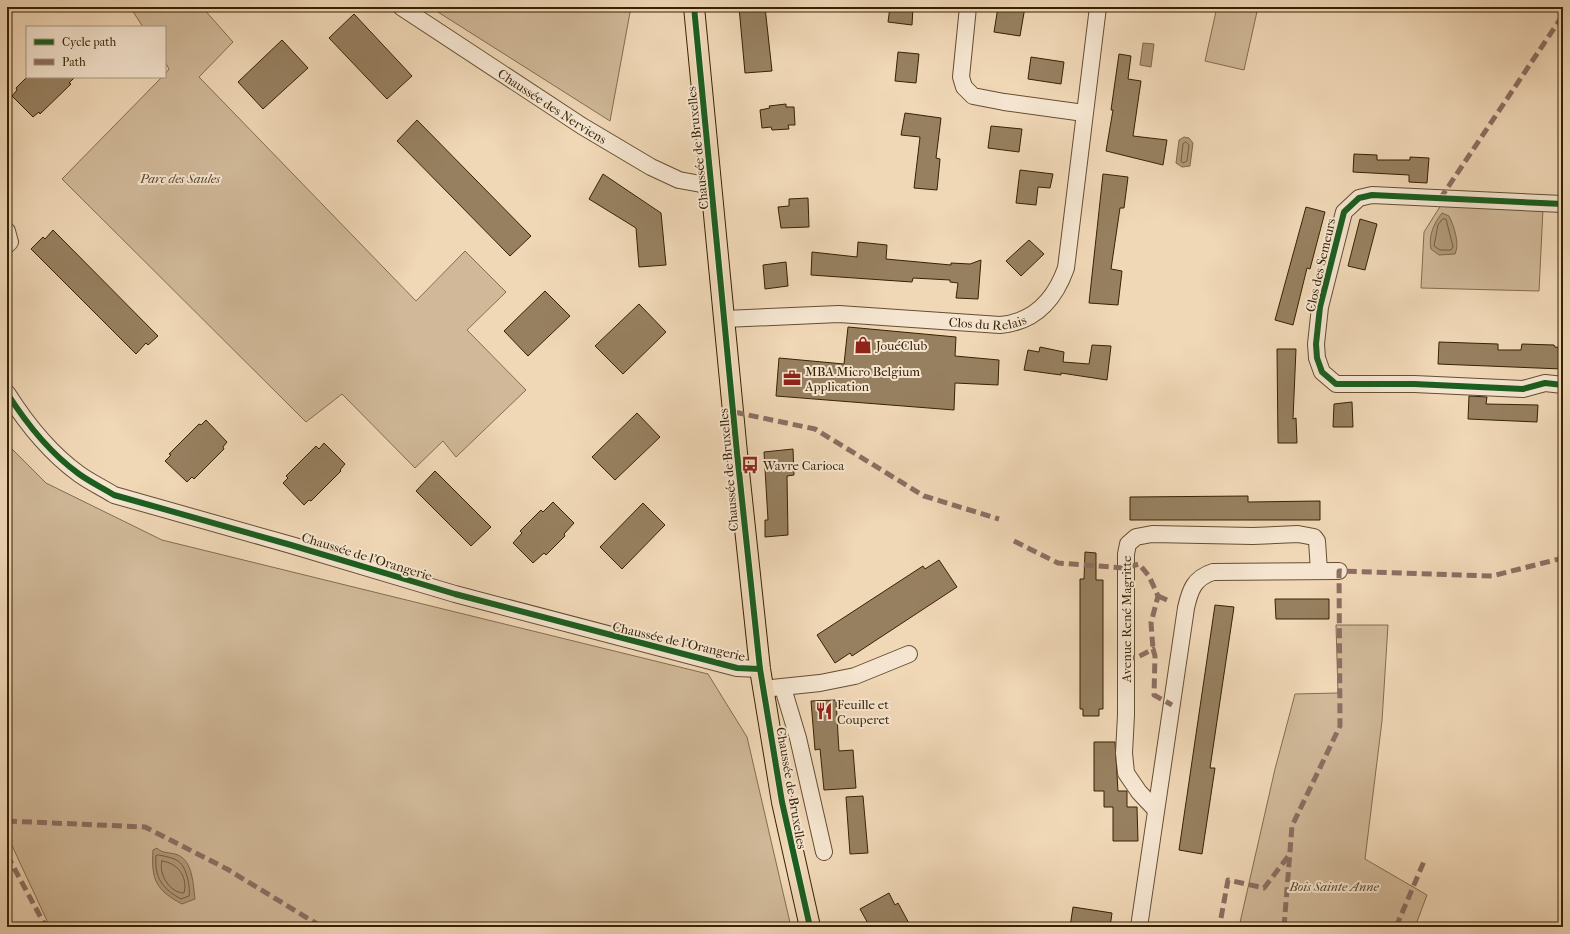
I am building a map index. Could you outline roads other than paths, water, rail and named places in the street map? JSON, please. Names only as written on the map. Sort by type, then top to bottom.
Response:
[{"type":"main road","name":"Chaussée de Bruxelles","points":[[694,7],[760,669],[773,688],[782,802],[810,927]]},
{"type":"street","name":"Chaussée des Nerviens","points":[[401,7],[582,126],[651,168],[679,180],[712,186]]},
{"type":"street","points":[[968,7],[960,72],[964,87],[973,96],[1004,102],[1084,113]]},
{"type":"street","name":"Clos du Relais","points":[[724,320],[839,314],[1000,325],[1020,322],[1040,310],[1050,299],[1060,284],[1066,268],[1098,7]]},
{"type":"street","name":"Clos des Semeurs","points":[[1563,204],[1372,195],[1359,198],[1344,212],[1320,307],[1316,358],[1322,372],[1336,384],[1414,384],[1523,389],[1546,383],[1563,384]]},
{"type":"street","points":[[7,231],[10,242],[7,245]]},
{"type":"street","name":"Chaussée de l'Orangerie","points":[[7,393],[38,435],[59,456],[79,474],[114,495],[532,616],[737,668],[760,669]]},
{"type":"street","name":"Avenue René Magritte","points":[[1156,810],[1139,792],[1126,773],[1124,753],[1126,684],[1125,568],[1128,544],[1136,537],[1152,534],[1229,536],[1298,534],[1314,538],[1317,541],[1319,571]]},
{"type":"street","points":[[1139,927],[1186,608],[1195,582],[1206,574],[1213,572],[1339,570]]},
{"type":"street","points":[[824,852],[798,738],[773,688],[855,676],[909,654]]},
{"type":"water","points":[[1143,43],[1154,44],[1151,67],[1140,65]]},
{"type":"water","points":[[1184,137],[1189,138],[1193,143],[1190,166],[1182,167],[1176,163],[1179,140]]},
{"type":"water","points":[[1442,213],[1449,216],[1454,230],[1457,240],[1455,254],[1439,255],[1431,249],[1430,239],[1432,230]]},
{"type":"water","points":[[157,848],[161,851],[178,855],[187,863],[193,880],[195,899],[182,904],[161,889],[154,877],[153,869],[153,850]]},
{"type":"place","name":"JouéClub","points":[[863,345]]},
{"type":"place","name":"MBA Micro Belgium Application","points":[[792,378]]},
{"type":"place","name":"Wavre Carioca","points":[[750,465]]},
{"type":"place","name":"Feuille et Couperet","points":[[824,711]]},
{"type":"park label","name":"Parc des Saules","points":[[180,178]]},
{"type":"park label","name":"Bois Sainte Anne","points":[[1334,886]]}]
